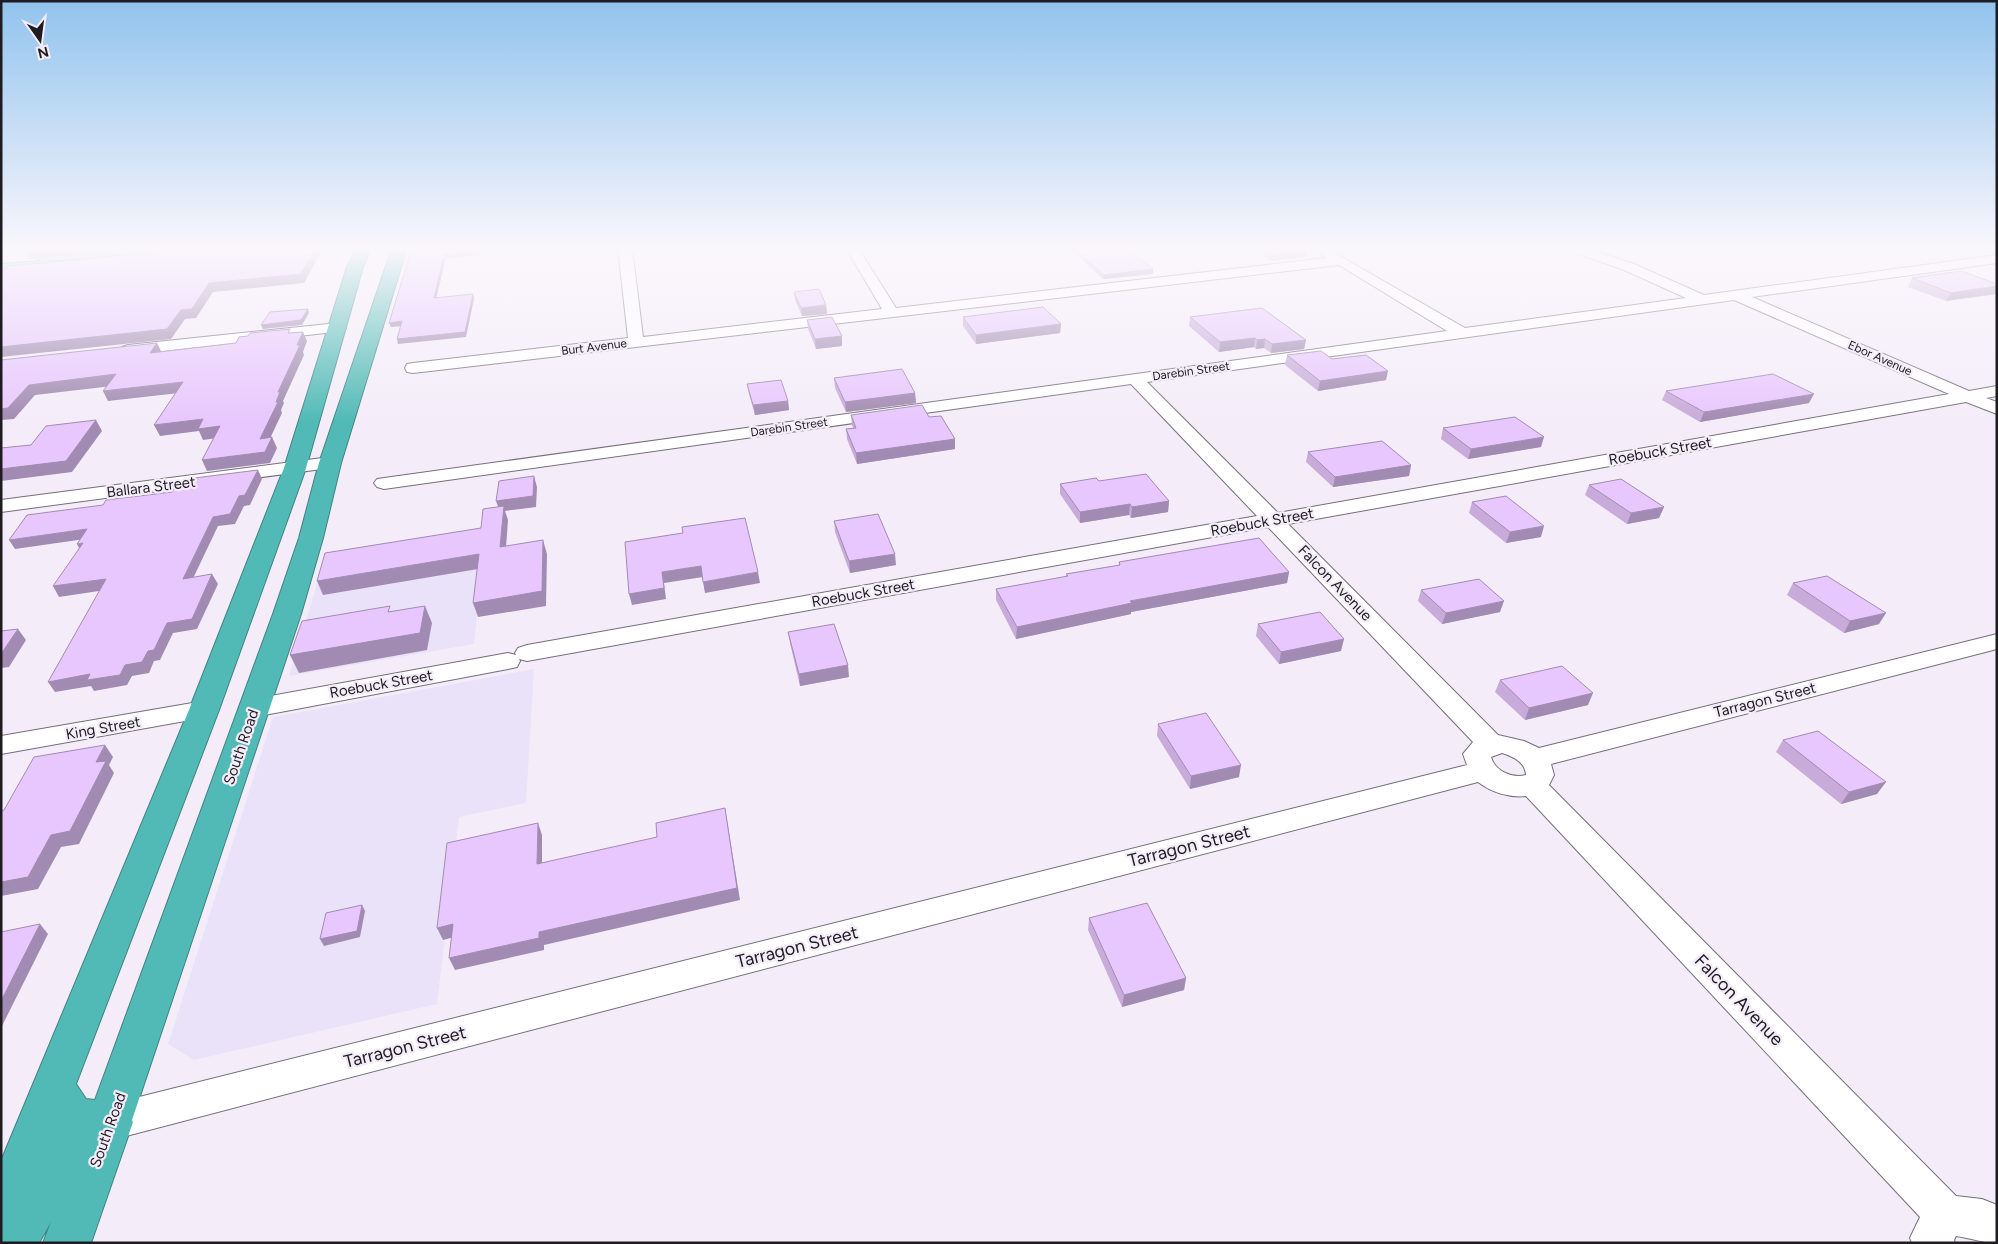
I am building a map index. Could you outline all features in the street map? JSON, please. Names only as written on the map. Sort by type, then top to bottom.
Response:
[{"type":"highway","points":[[6,1218],[54,1084],[204,710],[295,468],[344,306]]},
{"type":"highway","name":"South Road","points":[[67,1243],[111,1122],[311,538],[330,463],[381,306]]},
{"type":"highway","points":[[54,1084],[61,1101],[70,1113],[80,1120],[111,1122]]},
{"type":"highway","points":[[6,1218],[38,1199],[53,1167],[62,1153],[81,1134],[111,1122]]},
{"type":"street","points":[[632,306],[636,342]]},
{"type":"street","points":[[888,306],[892,313]]},
{"type":"street","name":"Burt Avenue","points":[[413,368],[952,306]]},
{"type":"street","points":[[1416,306],[1462,333]]},
{"type":"street","name":"Darebin Street","points":[[384,483],[1659,306]]},
{"type":"street","name":"Ebor Avenue","points":[[1761,306],[1997,409]]},
{"type":"street","points":[[117,352],[338,328]]},
{"type":"street","name":"Falcon Avenue","points":[[1135,379],[1273,520],[1488,758]]},
{"type":"street","name":"Roebuck Street","points":[[254,708],[517,657],[1997,391]]},
{"type":"street","name":"Ballara Street","points":[[1,506],[330,463]]},
{"type":"street","name":"Tarragon Street","points":[[1533,772],[1997,641]]},
{"type":"street","name":"King Street","points":[[1,746],[204,710]]},
{"type":"street","points":[[1512,746],[1524,752],[1533,772],[1517,786],[1505,784],[1491,778],[1488,758],[1512,746]]},
{"type":"street","name":"Tarragon Street","points":[[111,1122],[1488,758]]},
{"type":"street","name":"Falcon Avenue","points":[[1533,772],[1940,1229]]},
{"type":"street","points":[[1940,1229],[1982,1219],[1997,1228]]},
{"type":"shaded area","points":[[485,541],[474,644],[289,676],[322,568]]},
{"type":"shaded area","points":[[534,669],[526,803],[459,817],[437,1004],[194,1060],[168,1044],[273,717]]},
{"type":"building","points":[[1,306],[194,306],[192,309],[181,310],[167,329],[1,347]]},
{"type":"building","points":[[394,306],[470,306],[465,332],[397,339],[402,321],[389,323]]},
{"type":"building","points":[[800,306],[817,306],[801,308]]},
{"type":"building","points":[[1043,307],[1061,324],[976,335],[963,317]]},
{"type":"building","points":[[1262,308],[1306,340],[1272,344],[1265,339],[1257,340],[1255,338],[1220,342],[1190,317]]},
{"type":"building","points":[[308,309],[301,320],[261,325],[270,312]]},
{"type":"building","points":[[832,317],[842,336],[815,339],[807,320]]},
{"type":"building","points":[[290,329],[288,333],[303,332],[297,345],[300,345],[278,392],[280,392],[276,402],[278,402],[260,439],[272,437],[265,452],[202,460],[220,426],[198,429],[203,419],[154,425],[183,382],[103,391],[116,374],[29,385],[8,408],[1,409],[1,360],[157,343],[150,353],[236,343],[239,337],[248,336],[250,333]]},
{"type":"building","points":[[1321,351],[1332,359],[1366,355],[1388,371],[1320,381],[1287,355]]},
{"type":"building","points":[[902,369],[915,393],[845,402],[834,378]]},
{"type":"building","points":[[1773,374],[1814,394],[1704,412],[1666,391]]},
{"type":"building","points":[[781,380],[788,401],[753,405],[747,384]]},
{"type":"building","points":[[922,405],[929,417],[941,416],[955,439],[856,453],[846,429],[856,428],[851,415]]},
{"type":"building","points":[[1515,417],[1544,437],[1471,449],[1443,428]]},
{"type":"building","points":[[96,420],[66,461],[1,469],[1,448],[31,445],[46,426]]},
{"type":"building","points":[[1382,441],[1411,465],[1335,477],[1308,452]]},
{"type":"building","points":[[258,470],[245,495],[239,496],[230,514],[213,517],[183,579],[212,574],[192,619],[167,623],[154,650],[148,651],[142,662],[125,665],[120,675],[87,680],[90,674],[48,682],[106,579],[53,586],[83,543],[77,544],[87,529],[9,540],[27,515],[103,505],[106,500],[172,492],[176,486],[191,484],[194,478]]},
{"type":"building","points":[[1146,474],[1169,501],[1132,507],[1130,504],[1080,512],[1060,484],[1096,478],[1099,481]]},
{"type":"building","points":[[534,476],[533,496],[496,501],[499,481]]},
{"type":"building","points":[[1621,479],[1664,507],[1631,513],[1589,485]]},
{"type":"building","points":[[1506,496],[1544,526],[1510,532],[1472,502]]},
{"type":"building","points":[[504,506],[500,547],[543,540],[542,591],[473,603],[479,554],[317,581],[325,553],[481,528],[483,509]]},
{"type":"building","points":[[878,514],[895,554],[849,561],[834,521]]},
{"type":"building","points":[[745,518],[758,572],[703,582],[701,566],[662,572],[664,588],[629,594],[625,542],[683,533],[682,527]]},
{"type":"building","points":[[1259,538],[1289,572],[1130,601],[1132,603],[1017,627],[996,589],[1120,565],[1119,562]]},
{"type":"building","points":[[1827,576],[1886,613],[1850,621],[1793,583]]},
{"type":"building","points":[[1479,579],[1504,601],[1446,613],[1421,590]]},
{"type":"building","points":[[390,606],[388,612],[425,606],[420,633],[290,655],[302,621]]},
{"type":"building","points":[[1320,612],[1344,639],[1281,652],[1258,624]]},
{"type":"building","points":[[834,624],[848,665],[799,674],[788,632]]},
{"type":"building","points":[[18,629],[1,654],[1,631]]},
{"type":"building","points":[[1562,666],[1593,693],[1529,708],[1500,680]]},
{"type":"building","points":[[1206,713],[1241,765],[1191,776],[1158,724]]},
{"type":"building","points":[[1818,731],[1886,782],[1849,792],[1783,740]]},
{"type":"building","points":[[105,745],[96,762],[106,761],[70,831],[51,835],[28,877],[1,882],[1,811],[4,810],[34,757]]},
{"type":"building","points":[[725,808],[737,888],[539,932],[539,938],[449,958],[453,924],[437,928],[447,843],[538,823],[537,864],[657,837],[656,823]]},
{"type":"building","points":[[1147,903],[1186,978],[1124,995],[1089,918]]},
{"type":"building","points":[[362,905],[357,931],[320,939],[326,913]]},
{"type":"building","points":[[40,924],[1,1001],[1,932]]}]
